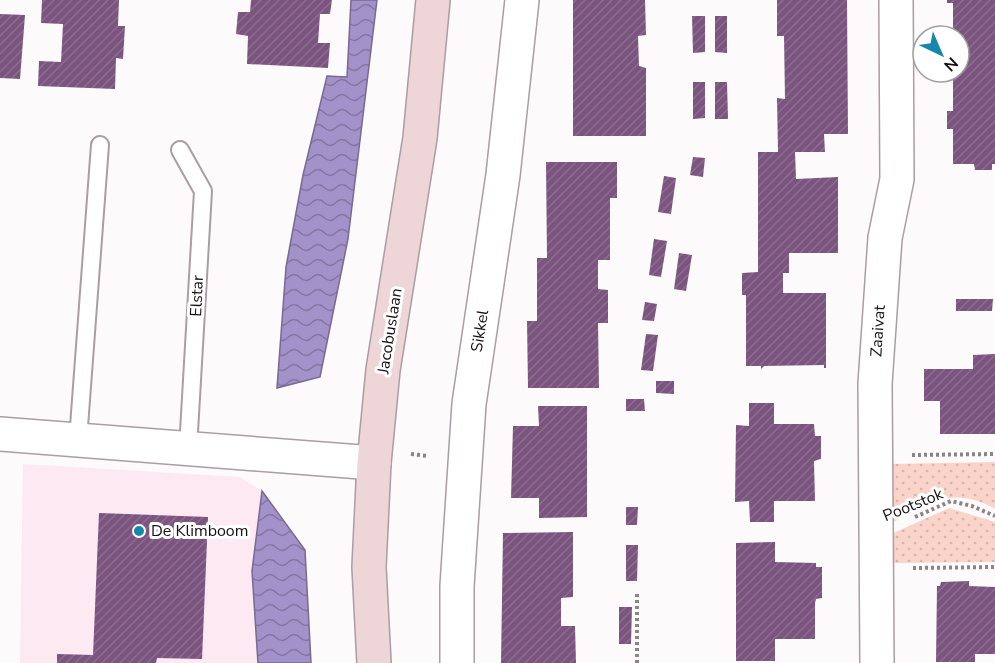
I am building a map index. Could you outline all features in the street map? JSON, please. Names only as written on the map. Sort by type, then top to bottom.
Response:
[{"type":"main road","name":"Jacobuslaan","points":[[374,663],[369,567],[374,463],[383,370],[420,138],[433,0]]},
{"type":"street","name":"Sikkel","points":[[457,663],[457,586],[469,404],[503,175],[522,0]]},
{"type":"street","name":"Zaaivat","points":[[877,663],[874,384],[885,238],[897,180],[896,0]]},
{"type":"street","points":[[0,434],[374,463]]},
{"type":"lane","points":[[78,440],[100,145]]},
{"type":"lane","name":"Elstar","points":[[180,150],[203,191],[188,449]]},
{"type":"path","points":[[374,463],[401,453],[465,460]]},
{"type":"path","points":[[874,455],[995,454]]},
{"type":"path","name":"Pootstok","points":[[874,534],[951,501],[972,506],[995,516]]},
{"type":"path","points":[[876,568],[995,567]]},
{"type":"path","points":[[637,594],[637,663]]},
{"type":"shaded area","points":[[995,462],[995,509],[966,498],[954,498],[916,509],[890,524],[888,464]]},
{"type":"shaded area","name":"De Klimboom","points":[[23,464],[240,477],[262,491],[252,571],[258,663],[20,663]]},
{"type":"shaded area","points":[[949,508],[995,522],[995,562],[889,563],[889,535]]},
{"type":"water","points":[[351,0],[377,0],[348,239],[320,377],[277,388],[286,267],[303,175],[327,76],[347,77]]},
{"type":"water","points":[[262,491],[305,550],[311,663],[258,663],[252,571]]},
{"type":"building","points":[[42,0],[119,0],[118,26],[125,26],[123,59],[116,58],[115,89],[38,86],[39,61],[61,62],[63,24],[41,23]]},
{"type":"building","points":[[251,0],[332,0],[330,14],[320,14],[318,43],[330,43],[328,68],[247,64],[248,36],[236,34],[238,12],[250,12]]},
{"type":"building","points":[[573,0],[645,0],[646,35],[638,36],[639,66],[646,68],[646,136],[573,136]]},
{"type":"building","points":[[777,0],[847,0],[848,134],[824,134],[825,152],[795,152],[796,179],[838,177],[838,253],[789,253],[789,273],[783,273],[783,293],[826,293],[826,368],[824,365],[764,366],[761,369],[761,366],[746,366],[746,295],[742,295],[742,273],[758,272],[758,152],[778,152],[777,98],[785,99],[784,36],[777,36]]},
{"type":"building","points":[[947,0],[995,0],[995,164],[992,164],[992,170],[975,170],[974,164],[953,164],[953,129],[947,129],[947,111],[953,111],[953,84],[971,84],[971,24],[953,24],[953,3],[947,3]]},
{"type":"building","points":[[0,14],[25,15],[20,79],[0,78]]},
{"type":"building","points":[[692,16],[705,16],[705,52],[693,53]]},
{"type":"building","points":[[715,16],[727,16],[727,53],[715,52]]},
{"type":"building","points":[[693,82],[705,82],[705,118],[693,119]]},
{"type":"building","points":[[715,82],[727,82],[728,119],[715,119]]},
{"type":"building","points":[[693,157],[705,158],[703,177],[690,175]]},
{"type":"building","points":[[546,162],[617,162],[617,198],[610,198],[610,260],[598,260],[598,289],[608,290],[608,323],[598,323],[599,388],[528,388],[527,321],[537,321],[537,258],[547,258]]},
{"type":"building","points":[[664,176],[676,178],[671,214],[658,212]]},
{"type":"building","points":[[654,239],[667,241],[661,277],[649,275]]},
{"type":"building","points":[[679,253],[692,255],[686,291],[674,289]]},
{"type":"building","points":[[956,299],[993,299],[992,311],[956,311]]},
{"type":"building","points":[[645,302],[657,304],[654,321],[642,320]]},
{"type":"building","points":[[646,334],[658,335],[653,371],[641,370]]},
{"type":"building","points":[[995,354],[995,434],[940,434],[940,401],[924,401],[924,369],[973,369],[973,355]]},
{"type":"building","points":[[656,381],[674,381],[674,394],[656,393]]},
{"type":"building","points":[[626,399],[644,399],[645,411],[626,411]]},
{"type":"building","points":[[749,403],[774,403],[774,424],[814,424],[815,436],[821,436],[821,459],[814,461],[815,501],[774,501],[774,522],[750,522],[749,501],[735,502],[736,425],[749,426]]},
{"type":"building","points":[[538,406],[587,406],[587,517],[539,518],[539,498],[511,498],[513,426],[539,426]]},
{"type":"building","points":[[626,507],[638,507],[637,525],[626,525]]},
{"type":"building","points":[[99,513],[208,517],[202,659],[157,658],[156,663],[57,663],[57,654],[93,655]]},
{"type":"building","points":[[573,532],[573,597],[561,598],[561,626],[575,626],[576,663],[501,663],[503,533]]},
{"type":"building","points":[[775,542],[775,562],[816,563],[816,567],[822,567],[822,598],[816,599],[815,603],[815,639],[775,639],[775,661],[736,661],[736,543]]},
{"type":"building","points":[[626,545],[638,545],[637,581],[626,581]]},
{"type":"building","points":[[969,581],[969,586],[995,587],[995,654],[975,654],[975,662],[936,662],[937,586],[940,586],[941,582]]},
{"type":"building","points":[[619,607],[632,607],[631,644],[619,644]]},
{"type":"place","name":"De Klimboom","points":[[139,531]]}]
